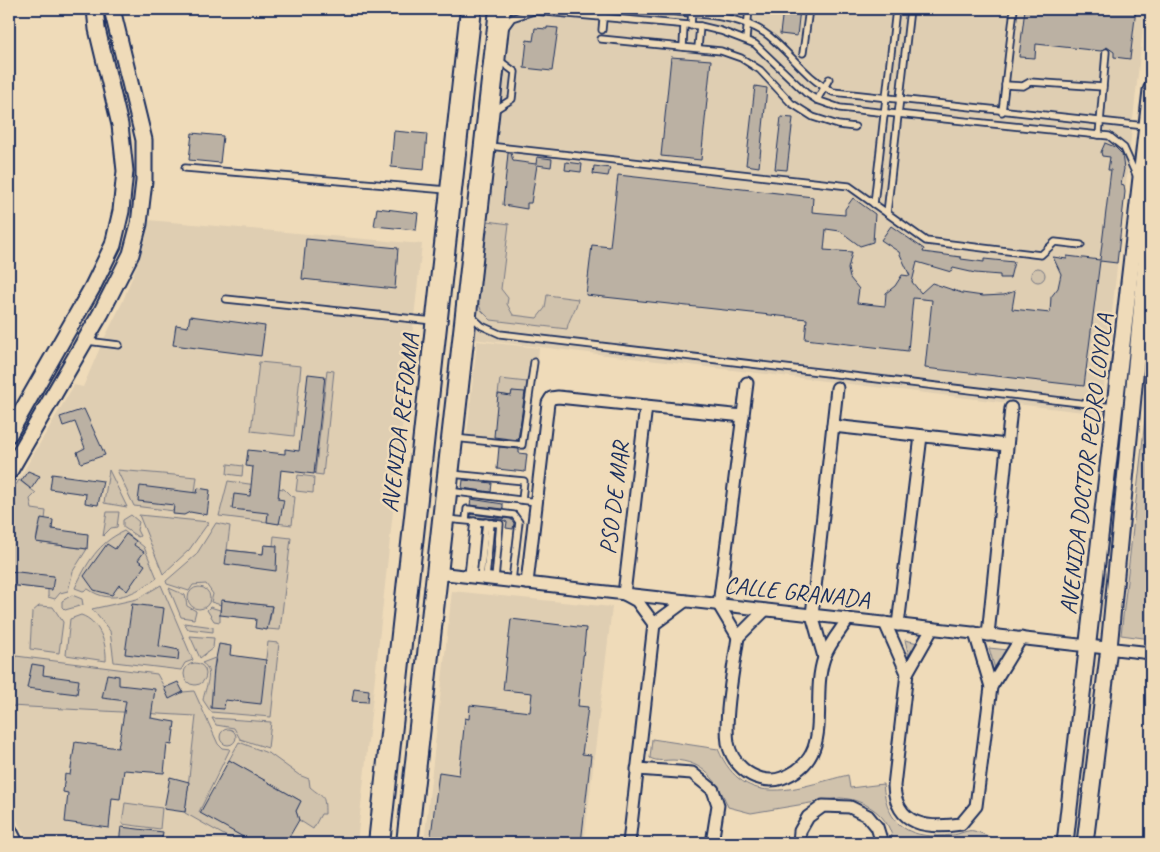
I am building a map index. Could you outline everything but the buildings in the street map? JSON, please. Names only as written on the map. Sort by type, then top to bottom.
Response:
[{"type":"highway","name":"AVENIDA REFORMA","points":[[378,843],[471,9]]},
{"type":"highway","points":[[407,843],[452,438],[465,355],[468,293],[500,9]]},
{"type":"highway","points":[[416,501],[426,520],[421,564],[427,572],[437,573]]},
{"type":"main road","points":[[9,434],[92,288],[113,245],[121,211],[125,170],[120,125],[97,29],[95,9]]},
{"type":"main road","points":[[9,472],[86,341],[131,254],[139,224],[144,181],[144,140],[112,9]]},
{"type":"main road","name":"AVENIDA DOCTOR PEDRO LOYOLA","points":[[1065,843],[1149,130],[1151,90]]},
{"type":"main road","name":"AVENIDA DOCTOR PEDRO LOYOLA","points":[[1085,843],[1109,648],[1151,208]]},
{"type":"main road","points":[[9,831],[15,843]]},
{"type":"street","points":[[747,383],[719,605],[738,637],[727,730],[728,744],[736,762],[748,774],[763,780],[779,780],[794,773],[806,764],[813,752],[819,733],[818,694],[824,657],[848,619]]},
{"type":"street","points":[[824,657],[812,615],[837,388]]},
{"type":"street","points":[[527,583],[550,398],[558,396],[743,416]]},
{"type":"street","name":"PSO DE MAR","points":[[624,594],[646,406]]},
{"type":"street","points":[[988,635],[1011,408]]},
{"type":"street","points":[[833,426],[1008,445]]},
{"type":"street","points":[[898,625],[921,436]]},
{"type":"street","name":"CALLE GRANADA","points":[[437,573],[1151,653]]},
{"type":"street","points":[[624,594],[637,602],[654,624],[629,843]]},
{"type":"street","points":[[654,624],[685,601]]},
{"type":"street","points":[[738,637],[765,610]]},
{"type":"street","points":[[885,623],[907,673]]},
{"type":"street","points":[[932,629],[907,673],[894,786],[894,799],[906,816],[917,823],[932,826],[960,824],[976,806],[991,687],[975,633]]},
{"type":"street","points":[[991,687],[1021,638]]},
{"type":"street","points":[[637,769],[692,773],[713,790],[718,805],[712,843]]},
{"type":"street","points":[[799,843],[800,831],[808,817],[823,806],[850,807],[868,816],[877,827],[882,843]]},
{"type":"lane","points":[[602,30],[604,9]]},
{"type":"lane","points":[[643,9],[692,11],[747,24],[770,37],[803,72],[824,88],[842,94],[1100,122],[1149,130]]},
{"type":"lane","points":[[746,39],[749,9]]},
{"type":"lane","points":[[803,53],[809,9]]},
{"type":"lane","points":[[874,204],[896,9]]},
{"type":"lane","points":[[887,213],[910,9]]},
{"type":"lane","points":[[1002,112],[1014,9]]},
{"type":"lane","points":[[494,57],[500,35],[512,18],[534,10],[700,26],[746,39],[763,49],[796,85],[818,100],[840,108],[898,112],[1108,136],[1124,148],[1141,188]]},
{"type":"lane","points":[[683,47],[692,11]]},
{"type":"lane","points":[[698,48],[700,26]]},
{"type":"lane","points":[[601,38],[721,51],[741,58],[760,70],[791,103],[813,118],[838,126],[855,127]]},
{"type":"lane","points":[[1099,135],[1106,52]]},
{"type":"lane","points":[[818,100],[829,79]]},
{"type":"lane","points":[[1005,84],[1023,86],[1030,82],[1103,87]]},
{"type":"lane","points":[[953,119],[955,106]]},
{"type":"lane","points":[[1040,128],[1041,116]]},
{"type":"lane","points":[[484,145],[849,186],[926,241],[1041,255],[1055,242],[1081,245]]},
{"type":"lane","points":[[185,168],[452,190]]},
{"type":"lane","points":[[468,293],[468,312],[473,319],[482,326],[500,334],[1115,407]]},
{"type":"lane","points":[[226,299],[436,321]]},
{"type":"lane","points":[[86,341],[120,345]]},
{"type":"lane","points":[[452,438],[522,445],[534,362]]},
{"type":"lane","points":[[447,482],[524,481],[522,500]]},
{"type":"lane","points":[[447,482],[537,502]]},
{"type":"lane","points":[[483,522],[467,509],[514,515],[519,522],[512,581]]},
{"type":"lane","points":[[443,518],[500,524],[481,578]]},
{"type":"lane","points":[[481,578],[483,522]]},
{"type":"lane","points":[[481,578],[483,522]]},
{"type":"shaded area","points":[[513,9],[1145,9],[1101,414],[473,339]]},
{"type":"shaded area","points":[[148,220],[422,244],[357,843],[29,843],[18,823],[9,796],[9,496],[74,385],[83,387],[123,301],[139,259]]},
{"type":"shaded area","points":[[488,221],[509,224],[501,289],[508,298],[507,304],[513,315],[537,318],[545,308],[547,295],[578,299],[567,329],[491,320],[481,310],[478,302]]},
{"type":"shaded area","points":[[1038,268],[1043,270],[1045,275],[1043,280],[1038,282],[1033,280],[1031,275],[1033,270]]},
{"type":"shaded area","points":[[477,341],[539,348],[528,452],[466,444]]},
{"type":"shaded area","points":[[259,362],[301,366],[294,436],[251,431]]},
{"type":"shaded area","points":[[1151,366],[1151,639],[1121,635]]},
{"type":"shaded area","points":[[327,370],[334,371],[323,475],[315,474]]},
{"type":"shaded area","points":[[500,379],[527,382],[525,393],[512,391],[511,396],[498,394]]},
{"type":"shaded area","points":[[228,464],[243,466],[242,476],[227,474]]},
{"type":"shaded area","points":[[109,470],[127,507],[104,503]]},
{"type":"shaded area","points":[[117,470],[197,477],[193,507],[174,511],[134,506]]},
{"type":"shaded area","points":[[298,475],[314,477],[313,493],[296,491]]},
{"type":"shaded area","points":[[19,480],[36,493],[30,499],[32,509],[46,511],[44,528],[38,528],[36,542],[87,549],[73,571],[68,591],[60,593],[55,599],[48,597],[48,589],[9,585],[9,496]]},
{"type":"shaded area","points":[[228,481],[284,489],[291,496],[295,497],[292,525],[219,516]]},
{"type":"shaded area","points":[[107,512],[119,512],[117,527],[111,528],[103,536]]},
{"type":"shaded area","points":[[131,515],[139,522],[137,530],[140,536],[138,537],[123,527],[123,520]]},
{"type":"shaded area","points":[[139,515],[209,522],[189,550],[163,574]]},
{"type":"shaded area","points":[[216,523],[230,526],[227,550],[263,554],[264,545],[273,546],[274,536],[291,538],[280,630],[266,629],[264,620],[270,620],[272,606],[222,600],[221,605],[211,602],[213,594],[206,584],[193,585],[189,591],[167,584],[166,581],[196,555]]},
{"type":"shaded area","points":[[124,531],[144,547],[157,578],[124,596],[106,597],[88,589],[83,591],[75,588],[84,570],[100,548],[107,541]]},
{"type":"shaded area","points":[[161,585],[193,660],[185,663],[181,670],[114,662],[110,631],[92,609],[137,599]]},
{"type":"shaded area","points":[[199,587],[207,590],[210,598],[207,606],[199,609],[191,606],[188,598],[191,590]]},
{"type":"shaded area","points":[[169,588],[185,595],[187,606],[196,611],[194,619],[181,617]]},
{"type":"shaded area","points":[[452,591],[612,607],[584,843],[424,843]]},
{"type":"shaded area","points":[[72,595],[82,599],[83,605],[65,610],[62,607],[62,601]]},
{"type":"shaded area","points":[[39,606],[53,607],[63,622],[59,653],[30,649],[32,612]]},
{"type":"shaded area","points":[[210,607],[220,610],[220,622],[214,621],[207,610]]},
{"type":"shaded area","points":[[81,615],[93,622],[101,634],[105,647],[106,661],[66,655],[70,619]]},
{"type":"shaded area","points":[[184,623],[213,627],[213,632],[188,629]]},
{"type":"shaded area","points":[[190,636],[214,638],[213,648],[200,658]]},
{"type":"shaded area","points":[[905,640],[918,643],[910,661]]},
{"type":"shaded area","points":[[268,642],[279,643],[271,717],[211,712],[203,700],[209,675],[206,666],[202,663],[215,658],[214,668],[264,674]]},
{"type":"shaded area","points":[[989,648],[1008,650],[995,669]]},
{"type":"shaded area","points":[[16,656],[157,674],[170,698],[183,692],[194,691],[218,744],[222,748],[230,749],[199,812],[254,843],[238,843],[185,813],[196,716],[10,706]]},
{"type":"shaded area","points":[[195,663],[205,670],[206,674],[199,684],[195,685],[185,678],[184,674],[191,664]]},
{"type":"shaded area","points":[[212,718],[271,722],[268,748],[240,739],[234,728],[216,725]]},
{"type":"shaded area","points":[[225,729],[231,729],[236,734],[234,743],[225,745],[220,740],[220,734]]},
{"type":"shaded area","points":[[652,739],[718,749],[729,769],[743,781],[758,788],[774,790],[792,789],[848,775],[850,788],[883,784],[885,799],[890,811],[903,828],[924,835],[937,836],[972,831],[1002,843],[893,843],[891,833],[882,817],[867,806],[849,799],[840,798],[751,813],[728,807],[720,789],[701,768],[684,761],[650,758]]},
{"type":"shaded area","points":[[239,742],[270,754],[299,775],[309,779],[310,787],[323,798],[325,803],[325,814],[321,814],[313,829],[299,820],[296,811],[301,801],[229,760]]},
{"type":"shaded area","points":[[125,803],[162,808],[160,829],[122,824]]}]
